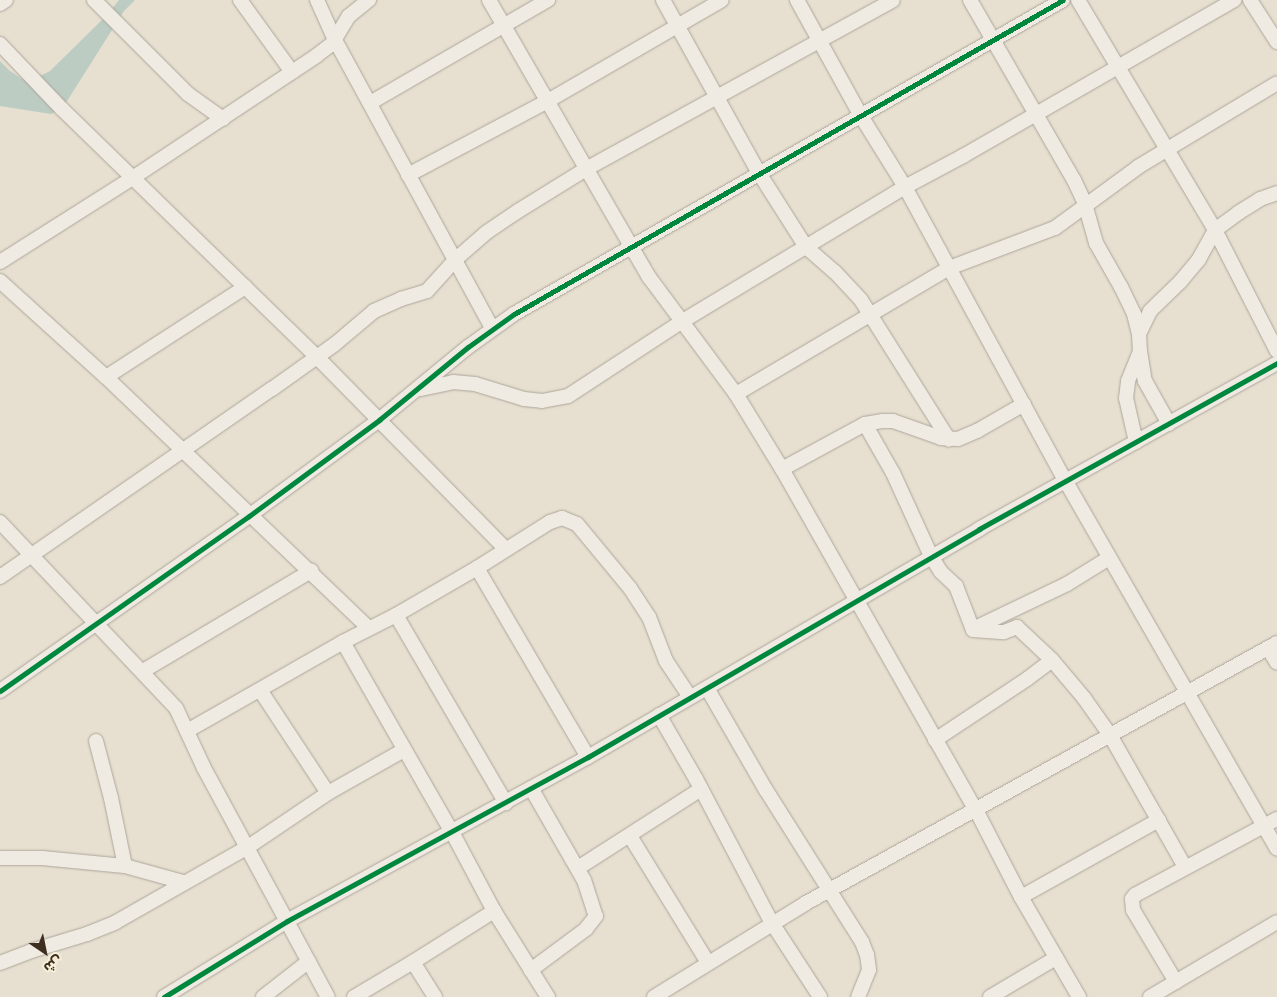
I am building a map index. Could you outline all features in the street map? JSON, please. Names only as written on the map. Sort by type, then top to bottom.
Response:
[{"type":"street","points":[[0,4],[6,0]]},
{"type":"street","points":[[94,0],[188,94],[223,119]]},
{"type":"street","points":[[240,0],[292,72]]},
{"type":"street","points":[[317,0],[335,40],[492,328]]},
{"type":"street","points":[[0,262],[223,119],[327,48],[335,40],[344,22],[370,0]]},
{"type":"street","points":[[489,0],[630,246],[681,322],[736,394],[782,468],[976,810],[1021,897],[1079,997]]},
{"type":"street","points":[[370,104],[503,24],[548,0]]},
{"type":"street","points":[[663,0],[759,173],[806,247],[835,272],[871,314],[949,440]]},
{"type":"street","points":[[408,175],[546,102],[722,0]]},
{"type":"street","points":[[797,0],[861,116],[905,187],[1109,558],[1277,848]]},
{"type":"street","points":[[0,577],[317,356],[374,311],[401,299],[426,291],[456,259],[502,222],[586,170],[893,0]]},
{"type":"street","points":[[970,0],[1085,204],[1096,243],[1130,304],[1139,334],[1145,381],[1169,424]]},
{"type":"street","points":[[0,691],[249,516],[379,420],[492,328],[630,246],[1062,0]]},
{"type":"street","points":[[1078,0],[1215,230],[1277,351]]},
{"type":"street","points":[[416,390],[453,382],[475,384],[524,399],[559,399],[576,392],[681,322],[905,187],[1118,68],[1234,0]]},
{"type":"street","points":[[1250,0],[1277,42]]},
{"type":"street","points":[[0,44],[55,102],[317,356],[506,549]]},
{"type":"street","points":[[736,394],[949,268],[1056,228],[1085,204],[1167,149],[1277,83]]},
{"type":"street","points":[[1139,334],[1150,311],[1180,282],[1198,259],[1215,230],[1238,212],[1260,199],[1277,193]]},
{"type":"street","points":[[0,280],[106,378],[249,516],[311,571],[369,628]]},
{"type":"street","points":[[106,378],[245,287]]},
{"type":"street","points":[[1136,442],[1126,398],[1128,381],[1140,351]]},
{"type":"street","points":[[164,997],[286,921],[506,803],[1065,480],[1277,363]]},
{"type":"street","points":[[782,468],[864,424],[892,421],[949,440],[968,436],[1024,404]]},
{"type":"street","points":[[864,424],[893,473],[940,572],[956,586],[973,630]]},
{"type":"street","points":[[187,731],[343,642],[396,615],[477,568],[555,519],[566,518],[577,524],[643,606],[652,623],[666,662],[690,698]]},
{"type":"street","points":[[0,522],[176,708],[204,768],[328,997]]},
{"type":"street","points":[[973,630],[1067,584],[1109,558]]},
{"type":"street","points":[[477,568],[588,756]]},
{"type":"street","points":[[143,671],[311,571]]},
{"type":"street","points":[[396,615],[506,803]]},
{"type":"street","points":[[973,630],[1004,632],[1018,627],[1052,660],[1084,698],[1110,735],[1185,867]]},
{"type":"street","points":[[343,642],[452,832],[494,911],[548,997]]},
{"type":"street","points":[[654,997],[772,923],[1272,646],[1277,663]]},
{"type":"street","points":[[935,740],[1027,679],[1052,660]]},
{"type":"street","points":[[707,688],[766,790],[831,890],[862,942],[869,963],[869,970],[858,997]]},
{"type":"street","points":[[260,690],[328,794]]},
{"type":"street","points":[[659,715],[701,789],[772,923],[820,997]]},
{"type":"street","points":[[96,741],[126,866]]},
{"type":"street","points":[[0,963],[116,922],[183,882],[248,847],[328,794],[404,750]]},
{"type":"street","points":[[531,788],[578,868],[589,890],[596,916],[586,929],[531,970]]},
{"type":"street","points":[[578,868],[701,789]]},
{"type":"street","points":[[1176,982],[1130,902],[1135,895],[1277,819]]},
{"type":"street","points":[[1021,897],[1159,820]]},
{"type":"street","points":[[630,836],[708,963]]},
{"type":"street","points":[[0,858],[42,858],[126,866],[183,882]]},
{"type":"street","points":[[354,997],[494,911]]},
{"type":"street","points":[[1150,997],[1277,922]]},
{"type":"street","points":[[990,997],[1056,958]]},
{"type":"street","points":[[262,997],[309,961]]},
{"type":"street","points":[[413,962],[435,997]]},
{"type":"shaded area","points":[[119,0],[135,0],[124,11],[62,109],[51,114],[0,106],[0,61],[22,79],[34,79],[50,71],[108,14]]},
{"type":"cycle path","points":[[0,691],[249,516],[379,420],[468,347],[514,314],[1063,0]]},
{"type":"cycle path","points":[[164,997],[287,921],[588,757],[979,529],[1277,363]]}]
